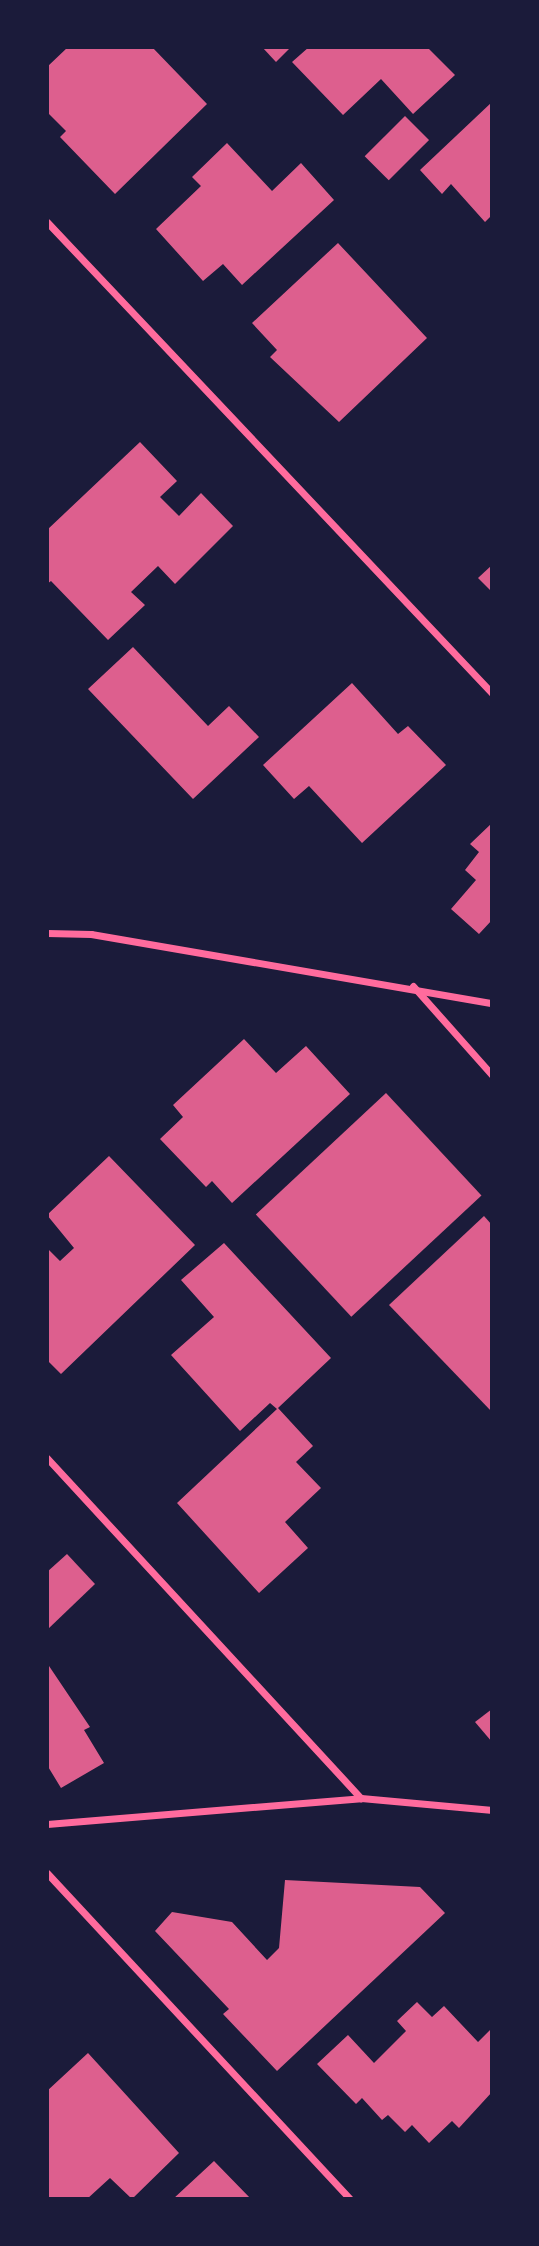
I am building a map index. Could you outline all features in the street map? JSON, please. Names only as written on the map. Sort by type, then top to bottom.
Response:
[{"type":"street","points":[[47,222],[492,693]]},
{"type":"street","points":[[47,933],[91,934],[412,986],[492,1003]]},
{"type":"street","points":[[412,986],[492,1075]]},
{"type":"street","points":[[47,1458],[361,1798]]},
{"type":"street","points":[[47,1824],[361,1798],[492,1810]]},
{"type":"street","points":[[47,1873],[350,2199]]},
{"type":"building","points":[[68,47],[152,47],[207,104],[115,194],[60,137],[66,131],[47,112],[47,67]]},
{"type":"building","points":[[262,47],[291,47],[276,62]]},
{"type":"building","points":[[309,47],[427,47],[455,75],[413,114],[381,79],[343,115],[292,62]]},
{"type":"building","points":[[492,102],[492,215],[485,222],[451,184],[442,194],[420,170]]},
{"type":"building","points":[[405,116],[429,140],[389,180],[365,156]]},
{"type":"building","points":[[227,143],[272,191],[301,163],[334,200],[242,285],[223,264],[203,281],[156,229],[201,186],[192,177]]},
{"type":"building","points":[[338,243],[427,338],[339,422],[270,357],[277,350],[252,323]]},
{"type":"building","points":[[140,442],[177,481],[160,497],[179,516],[201,493],[233,526],[175,584],[158,566],[131,592],[145,605],[108,640],[51,581],[47,584],[47,530]]},
{"type":"building","points":[[492,565],[492,592],[478,578]]},
{"type":"building","points":[[133,647],[208,726],[229,706],[259,737],[193,799],[88,689]]},
{"type":"building","points":[[352,683],[398,734],[408,726],[446,765],[362,843],[309,786],[294,799],[263,765]]},
{"type":"building","points":[[492,823],[492,920],[479,934],[451,909],[476,880],[465,870],[479,852],[470,844]]},
{"type":"building","points":[[244,1039],[276,1073],[306,1046],[350,1094],[232,1203],[212,1181],[206,1187],[160,1139],[183,1117],[173,1105]]},
{"type":"building","points":[[386,1093],[481,1195],[351,1317],[256,1214]]},
{"type":"building","points":[[109,1156],[195,1245],[61,1374],[47,1360],[47,1248],[60,1261],[74,1248],[47,1215]]},
{"type":"building","points":[[484,1216],[492,1225],[492,1412],[389,1305]]},
{"type":"building","points":[[224,1243],[331,1358],[278,1408],[313,1446],[296,1462],[321,1488],[285,1522],[308,1548],[259,1593],[177,1503],[277,1409],[270,1403],[240,1431],[171,1355],[214,1317],[181,1280]]},
{"type":"building","points":[[67,1554],[95,1584],[47,1630],[47,1572]]},
{"type":"building","points":[[47,1663],[90,1727],[84,1730],[104,1763],[61,1788],[47,1765]]},
{"type":"building","points":[[492,1709],[492,1742],[475,1722]]},
{"type":"building","points":[[285,1880],[420,1887],[445,1913],[277,2071],[223,2014],[229,2009],[155,1931],[172,1912],[232,1922],[267,1960],[279,1948]]},
{"type":"building","points":[[417,2002],[432,2017],[444,2006],[478,2042],[492,2028],[492,2092],[459,2128],[452,2121],[429,2143],[412,2125],[405,2132],[388,2115],[382,2120],[362,2098],[356,2104],[317,2064],[348,2035],[374,2063],[406,2031],[397,2021]]},
{"type":"building","points":[[88,2053],[179,2153],[132,2199],[110,2178],[87,2199],[47,2199],[47,2091]]},
{"type":"building","points":[[214,2161],[251,2199],[173,2199],[200,2174]]}]
